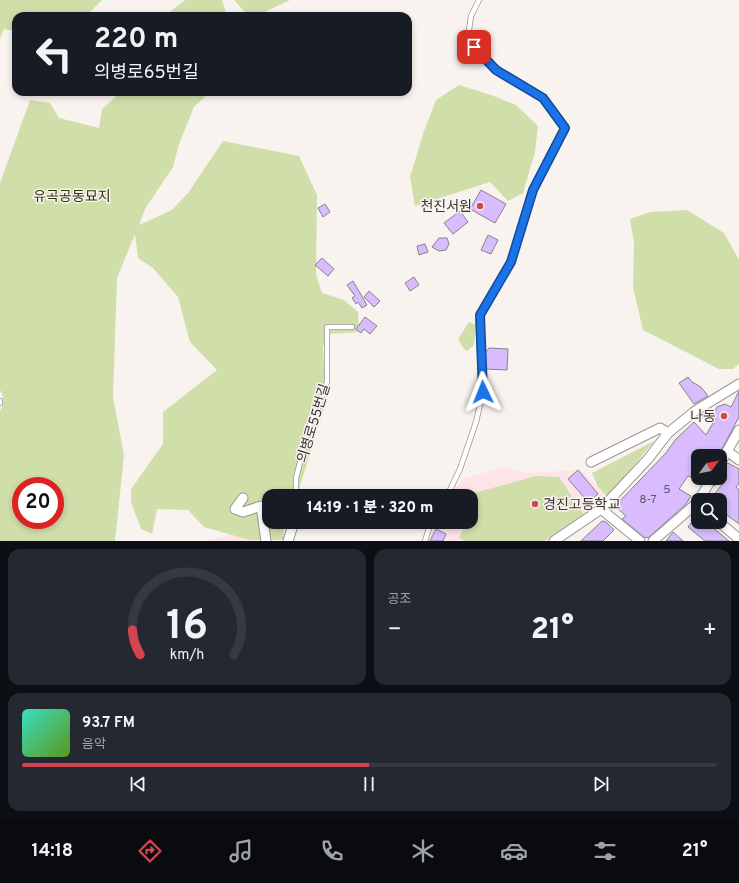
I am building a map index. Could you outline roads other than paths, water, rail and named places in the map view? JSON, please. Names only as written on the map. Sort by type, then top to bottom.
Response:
[{"type":"street","points":[[554,541],[601,509],[648,459],[668,433],[694,411],[739,384]]},
{"type":"street","points":[[591,462],[660,428],[668,433]]},
{"type":"street","points":[[739,430],[727,451],[739,460]]},
{"type":"street","points":[[243,498],[235,509],[243,512],[261,506],[266,541]]},
{"type":"street","points":[[601,509],[640,541]]},
{"type":"street","points":[[653,541],[691,509]]},
{"type":"street","points":[[288,541],[292,529]]},
{"type":"street","points":[[727,529],[739,539]]},
{"type":"lane","points":[[450,489],[462,462],[476,422],[483,392],[480,315],[511,262],[533,190],[565,128],[543,98],[496,70],[474,47],[468,37],[471,16],[479,0]]},
{"type":"lane","name":"의병로55번길","points":[[296,489],[296,478],[310,424],[318,408],[327,382],[327,327],[352,326]]},
{"type":"lane","points":[[425,541],[429,529]]},
{"type":"place","name":"천진서원","points":[[480,206]]},
{"type":"place","name":"나동","points":[[724,416]]},
{"type":"place","name":"경진고등학교","points":[[535,504]]},
{"type":"park label","name":"유곡공동묘지","points":[[72,196]]}]
